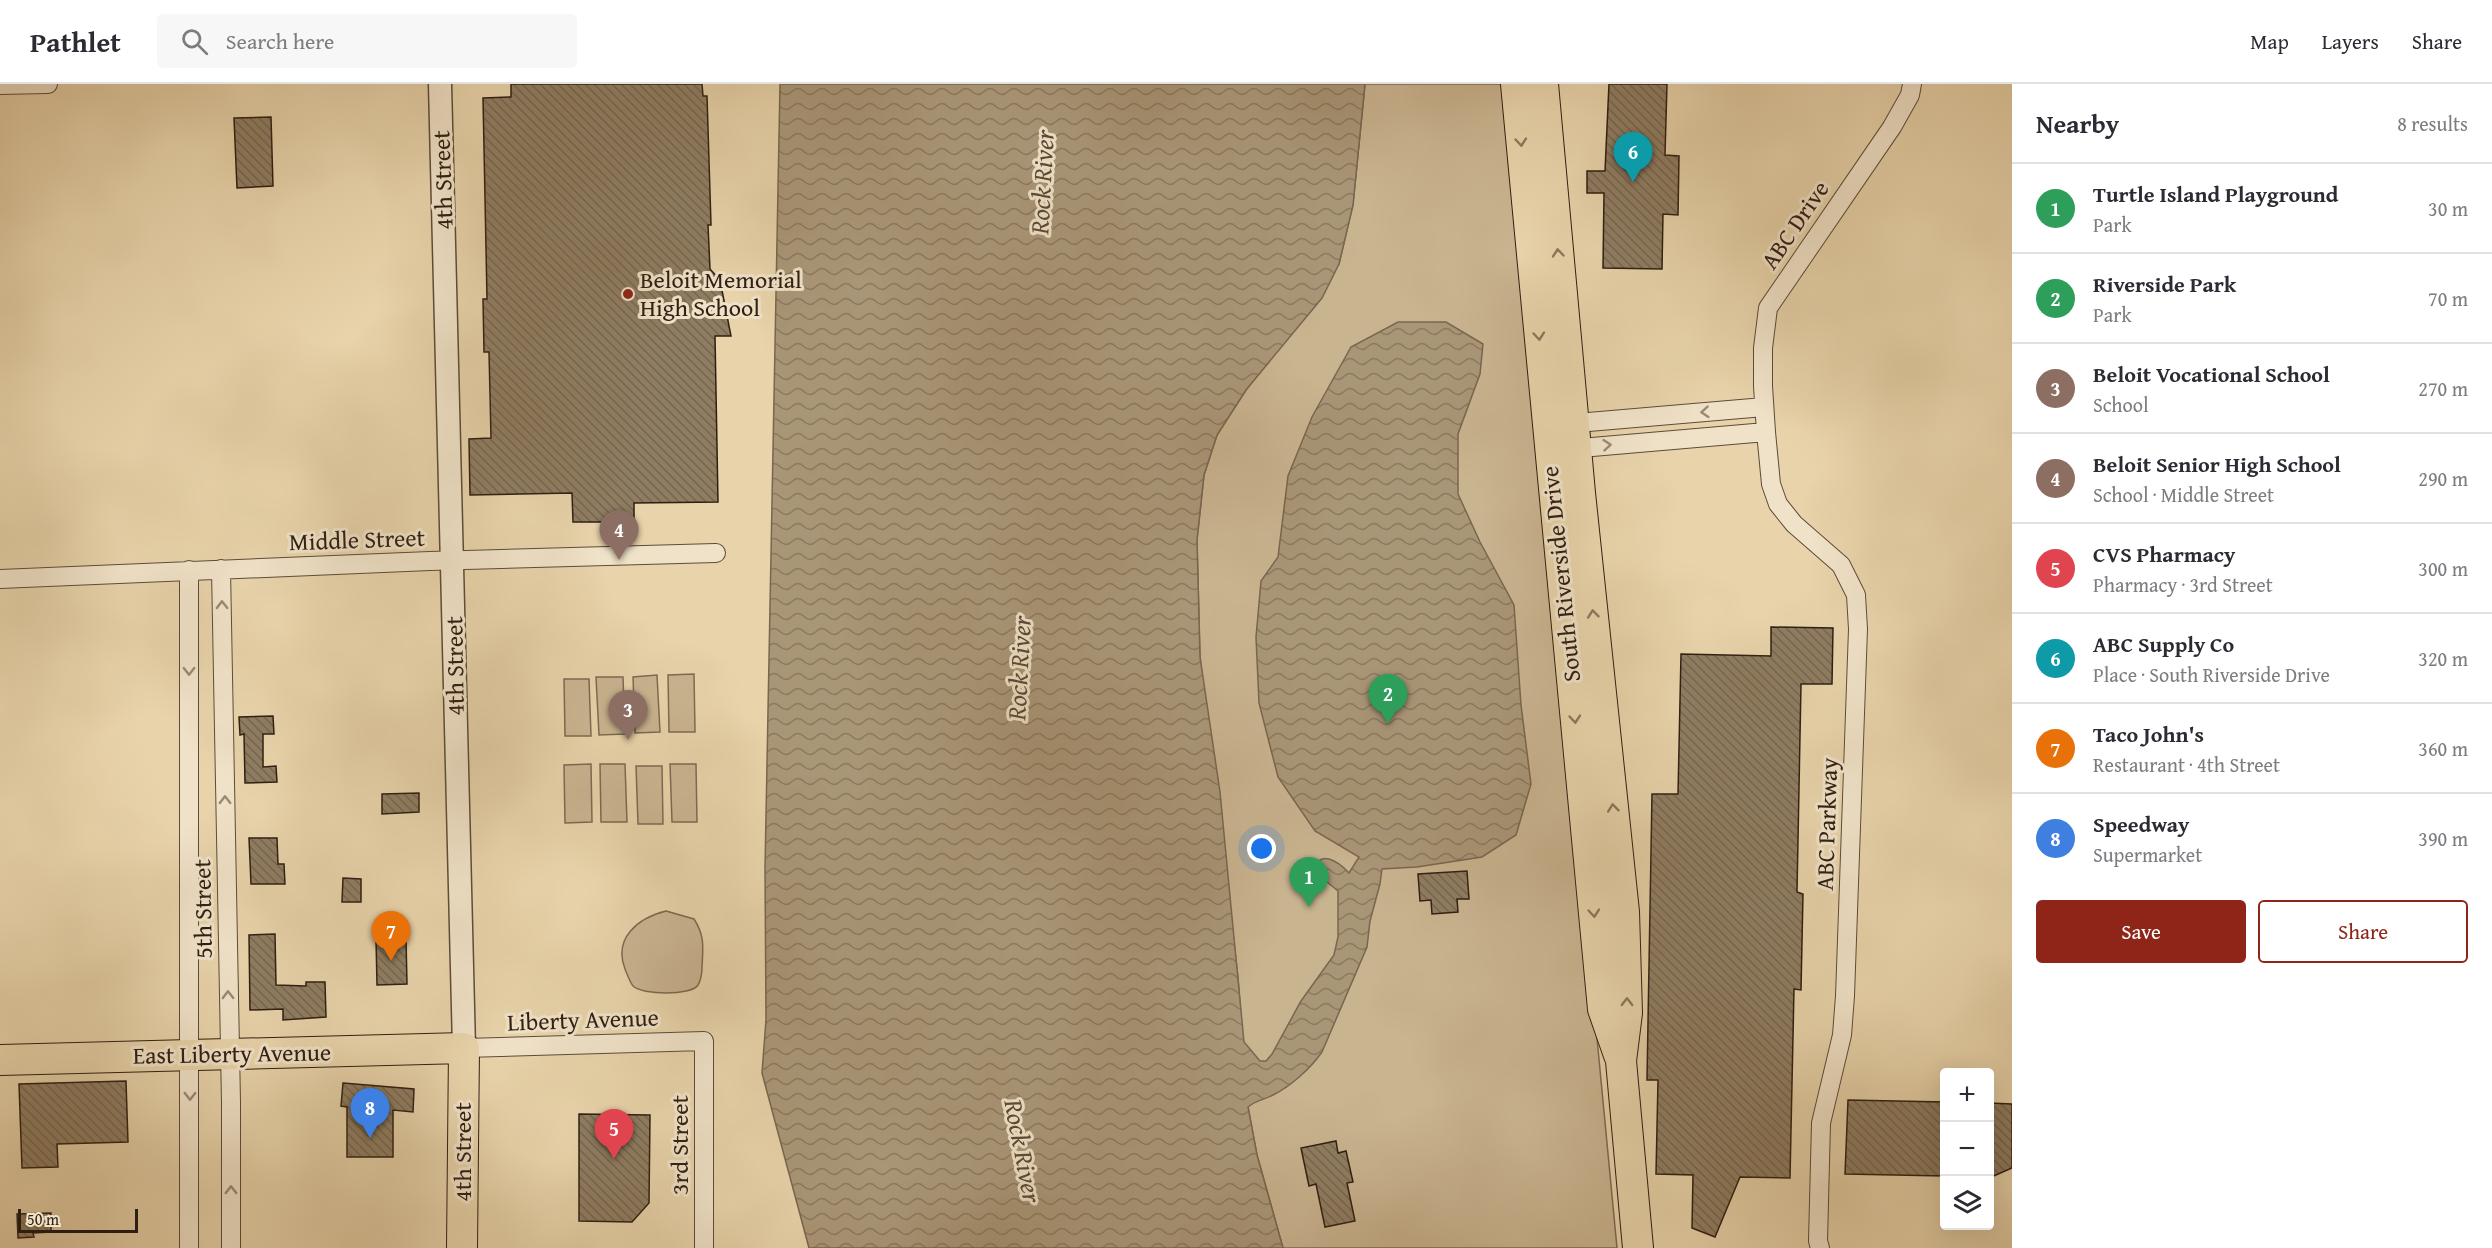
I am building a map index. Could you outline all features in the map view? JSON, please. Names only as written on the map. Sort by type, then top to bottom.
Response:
[{"type":"main road","name":"South Riverside Drive","points":[[1516,84],[1561,437]]},
{"type":"main road","name":"South Riverside Drive","points":[[1543,84],[1561,437],[1603,1009],[1606,1024],[1621,1061],[1638,1248]]},
{"type":"main road","name":"East Liberty Avenue","points":[[0,1060],[464,1048]]},
{"type":"main road","name":"4th Street","points":[[462,1248],[464,1048]]},
{"type":"street","points":[[0,85],[48,84]]},
{"type":"street","name":"4th Street","points":[[440,84],[464,1048]]},
{"type":"street","name":"ABC Drive","points":[[1766,432],[1763,348],[1768,308],[1892,127],[1910,96],[1912,84]]},
{"type":"street","points":[[1561,437],[1764,407]]},
{"type":"street","points":[[1561,437],[1766,432]]},
{"type":"street","name":"ABC Parkway","points":[[1766,432],[1771,484],[1778,504],[1794,524],[1841,566],[1856,596],[1858,629],[1845,996],[1842,1035],[1821,1123],[1818,1229],[1820,1248]]},
{"type":"street","name":"Middle Street","points":[[0,579],[453,560],[716,553]]},
{"type":"street","name":"5th Street","points":[[221,569],[230,1054],[231,1248]]},
{"type":"street","name":"5th Street","points":[[189,570],[189,1248]]},
{"type":"street","name":"Liberty Avenue","points":[[464,1048],[704,1041]]},
{"type":"street","name":"3rd Street","points":[[704,1041],[704,1248]]},
{"type":"shaded area","points":[[1365,84],[1506,84],[1617,1248],[1283,1248],[1257,1155],[1248,1107],[1238,977],[1200,657],[1197,540],[1204,475],[1217,435],[1246,390],[1339,264],[1353,205]]},
{"type":"shaded area","points":[[694,674],[695,732],[669,732],[668,675]]},
{"type":"shaded area","points":[[657,675],[660,732],[635,733],[633,677]]},
{"type":"shaded area","points":[[596,677],[623,677],[625,734],[599,735]]},
{"type":"shaded area","points":[[564,679],[589,679],[591,736],[565,736]]},
{"type":"shaded area","points":[[591,764],[592,822],[565,823],[564,765]]},
{"type":"shaded area","points":[[600,764],[625,764],[627,822],[601,822]]},
{"type":"shaded area","points":[[670,764],[696,764],[697,822],[672,822]]},
{"type":"shaded area","points":[[636,766],[662,766],[663,824],[638,824]]},
{"type":"shaded area","points":[[666,911],[694,919],[698,925],[703,948],[700,981],[694,989],[677,993],[656,993],[638,989],[633,986],[622,958],[625,939],[638,924]]},
{"type":"water","name":"Rock River","points":[[780,84],[1365,84],[1353,205],[1339,264],[1322,298],[1246,390],[1217,435],[1204,475],[1197,540],[1200,657],[1220,792],[1244,1042],[1260,1061],[1266,1061],[1272,1054],[1301,1001],[1334,955],[1338,937],[1338,891],[1315,872],[1317,864],[1324,858],[1329,859],[1349,873],[1359,857],[1315,831],[1278,777],[1259,703],[1256,637],[1261,581],[1278,557],[1288,476],[1312,417],[1351,347],[1398,322],[1446,322],[1483,344],[1480,374],[1458,434],[1458,494],[1480,542],[1514,605],[1521,705],[1531,784],[1516,835],[1482,857],[1417,867],[1382,869],[1370,921],[1367,947],[1322,1052],[1300,1077],[1270,1097],[1248,1107],[1257,1155],[1283,1248],[809,1248],[762,1073],[766,1020],[765,868]]},
{"type":"building","points":[[511,84],[702,84],[703,96],[707,96],[710,269],[720,280],[731,336],[715,336],[718,502],[634,503],[634,524],[612,524],[573,522],[572,493],[470,495],[469,439],[491,438],[489,352],[484,352],[483,299],[487,299],[483,98],[511,97]]},
{"type":"building","points":[[1609,84],[1667,84],[1665,155],[1679,156],[1678,215],[1663,214],[1662,269],[1603,268],[1604,193],[1587,193],[1587,171],[1605,171]]},
{"type":"building","points":[[271,117],[273,186],[237,188],[234,118]]},
{"type":"building","points":[[1771,627],[1833,628],[1832,684],[1801,684],[1797,892],[1803,894],[1801,990],[1794,989],[1790,1178],[1740,1177],[1715,1237],[1692,1228],[1693,1175],[1656,1174],[1658,1080],[1647,1080],[1652,794],[1678,794],[1681,654],[1771,656]]},
{"type":"building","points":[[273,716],[274,734],[263,734],[263,767],[276,766],[277,782],[245,783],[244,734],[240,735],[239,717]]},
{"type":"building","points":[[419,793],[419,812],[382,814],[382,794]]},
{"type":"building","points":[[249,838],[277,838],[278,864],[284,864],[285,884],[251,884]]},
{"type":"building","points":[[1467,871],[1469,899],[1457,899],[1458,912],[1432,914],[1431,900],[1420,901],[1418,874]]},
{"type":"building","points":[[343,878],[361,879],[361,902],[342,902]]},
{"type":"building","points":[[275,934],[276,985],[306,986],[306,982],[325,982],[326,1017],[283,1020],[283,1009],[250,1010],[249,935]]},
{"type":"building","points":[[406,938],[407,984],[377,985],[376,939]]},
{"type":"building","points":[[126,1081],[128,1142],[57,1144],[58,1167],[22,1168],[19,1084]]},
{"type":"building","points":[[343,1083],[414,1089],[413,1112],[393,1110],[393,1157],[347,1157],[347,1107],[341,1106]]},
{"type":"building","points":[[1848,1100],[1940,1102],[1940,1176],[1845,1174]]},
{"type":"building","points":[[1994,1103],[2012,1104],[2012,1168],[1994,1176]]},
{"type":"building","points":[[579,1114],[650,1115],[649,1203],[632,1222],[579,1221]]},
{"type":"building","points":[[1336,1141],[1338,1153],[1346,1151],[1353,1182],[1347,1183],[1355,1221],[1325,1227],[1316,1184],[1309,1186],[1301,1148]]},
{"type":"building","points":[[51,1213],[51,1232],[33,1233],[34,1237],[18,1238],[17,1214]]},
{"type":"place","name":"ABC Supply Co","points":[[1633,182]]},
{"type":"place","name":"Beloit Memorial High School","points":[[628,294]]},
{"type":"place","name":"Beloit Senior High School","points":[[619,560]]},
{"type":"place","name":"Riverside Park","points":[[1388,724]]},
{"type":"place","name":"Beloit Vocational School","points":[[628,740]]},
{"type":"place","name":"Turtle Island Playground","points":[[1309,907]]},
{"type":"place","name":"Taco John's","points":[[391,961]]},
{"type":"place","name":"Speedway","points":[[370,1138]]},
{"type":"place","name":"CVS Pharmacy","points":[[614,1159]]}]
